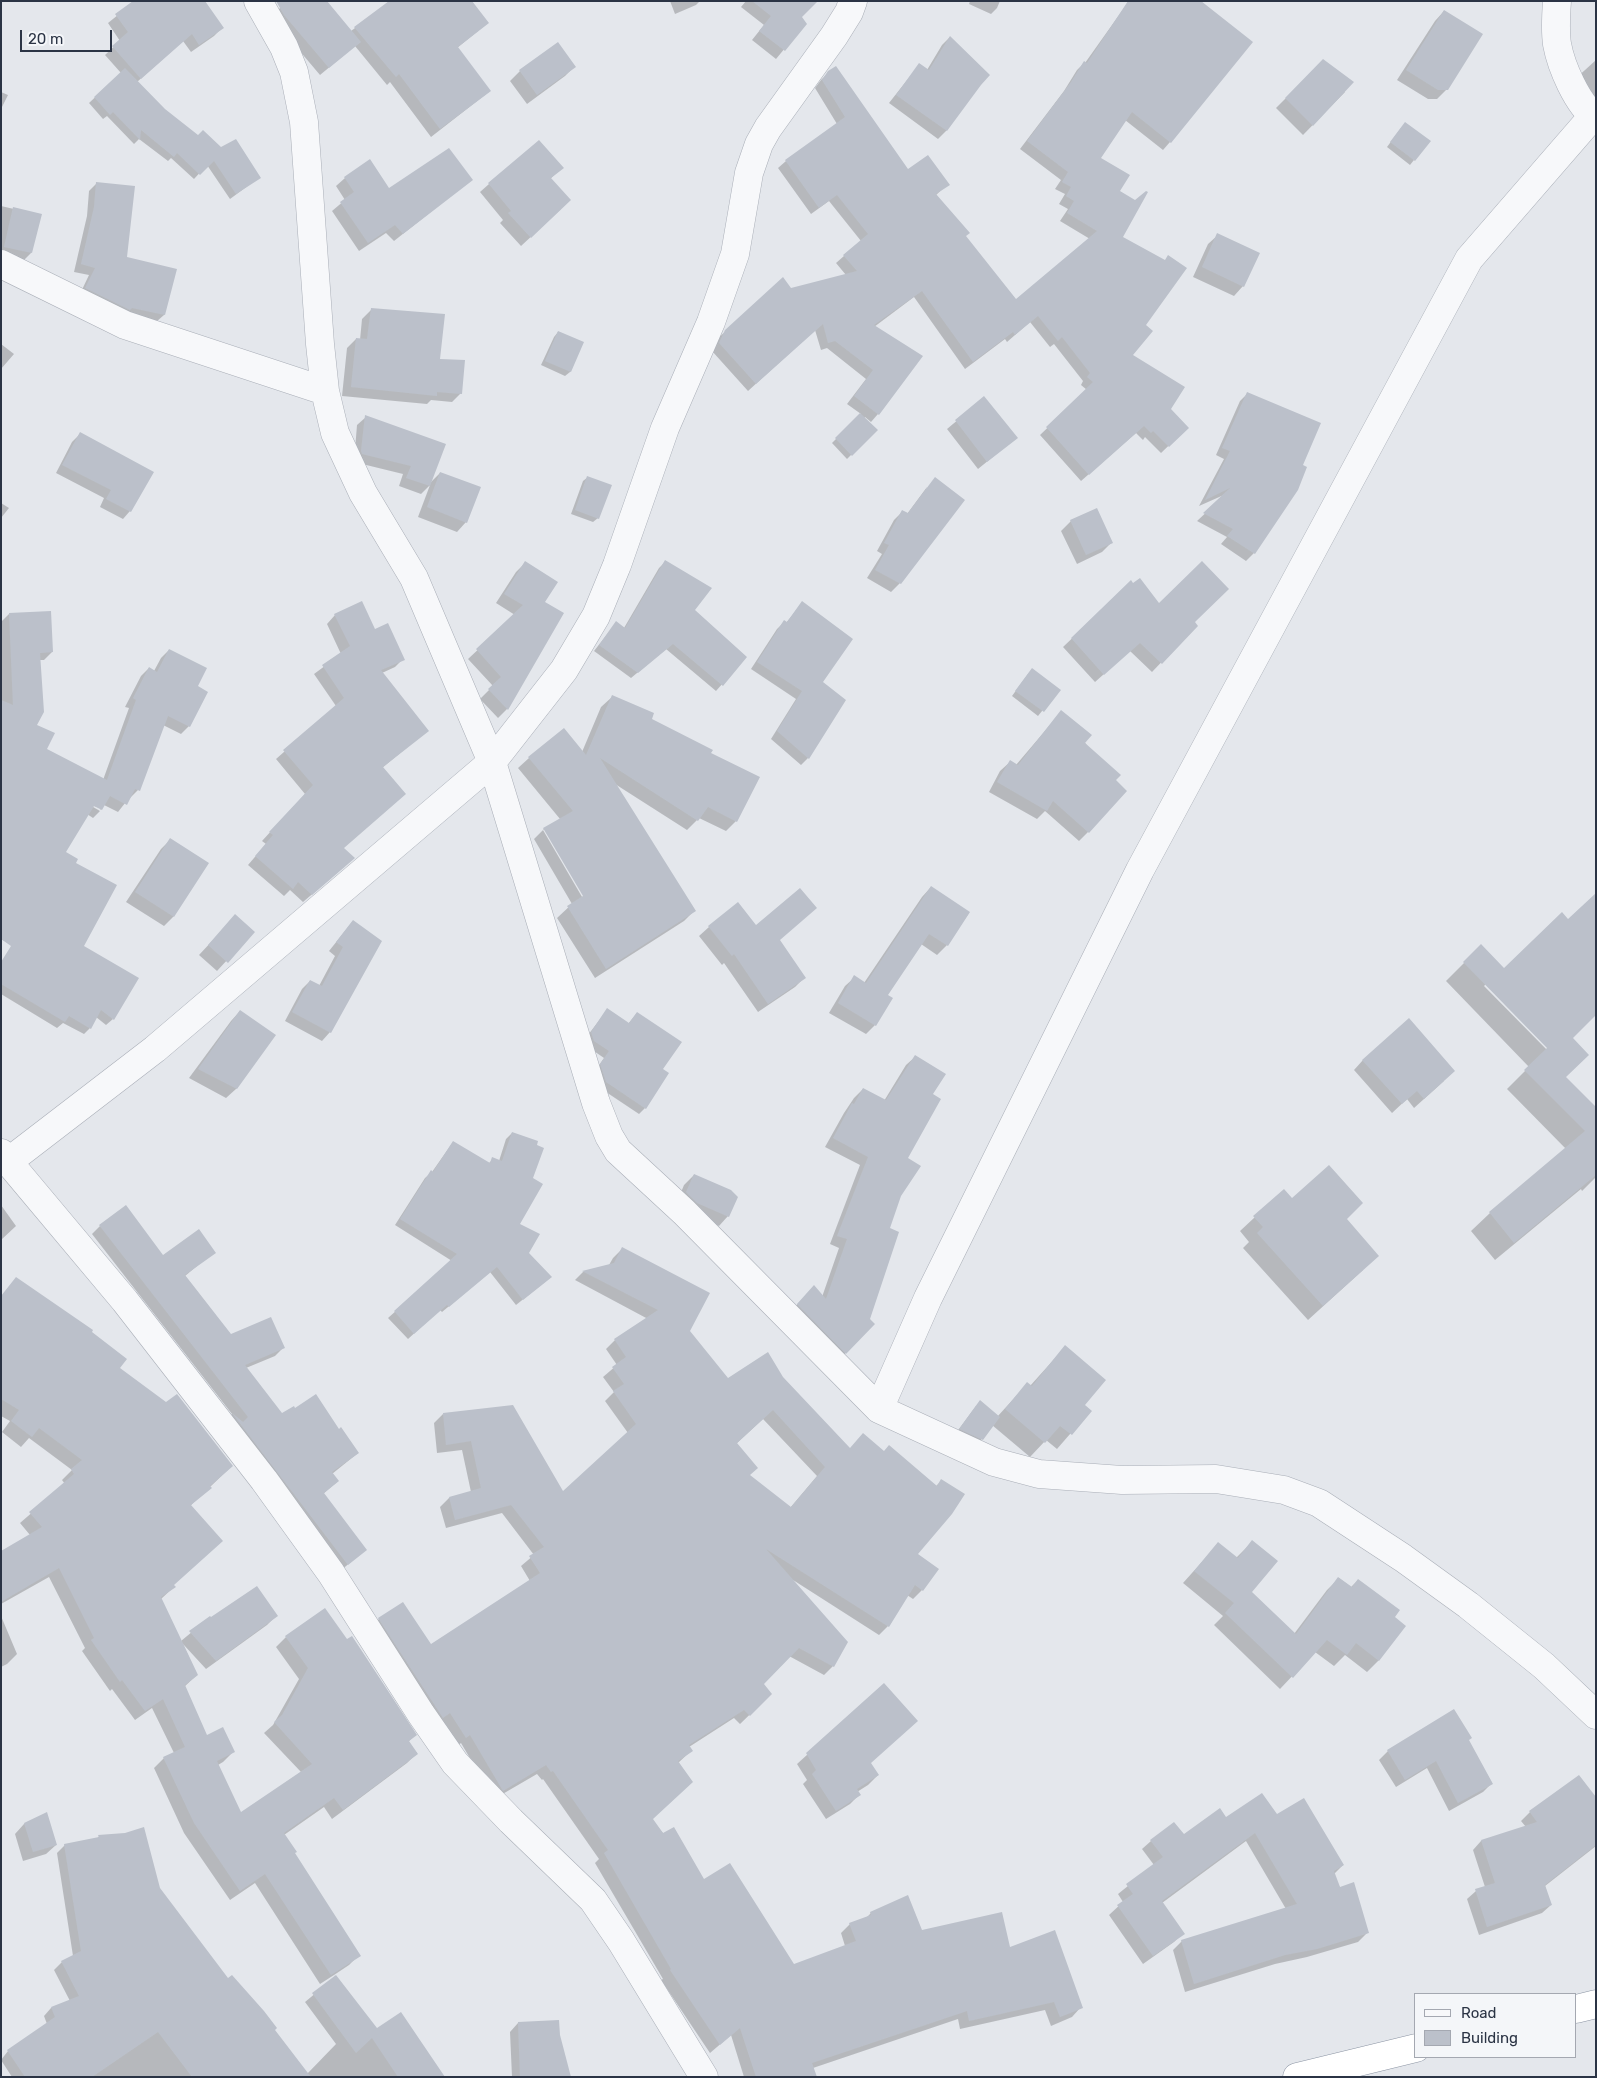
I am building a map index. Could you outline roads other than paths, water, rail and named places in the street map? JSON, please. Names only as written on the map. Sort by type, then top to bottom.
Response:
[{"type":"highway","points":[[1577,2009],[1596,2004]]},
{"type":"highway","points":[[1297,2077],[1414,2048]]},
{"type":"street","points":[[258,1],[284,47],[294,72],[304,122],[325,391],[335,433],[363,493],[414,578],[492,762],[596,1103],[609,1136],[618,1151],[684,1212],[879,1409],[994,1462],[1040,1474],[1122,1480],[1216,1479],[1284,1490],[1319,1503],[1403,1558],[1468,1604],[1544,1666],[1596,1716]]},
{"type":"street","points":[[704,2077],[622,1941],[598,1906],[478,1789],[455,1763],[421,1714],[331,1573],[264,1480],[125,1300],[5,1158],[155,1049],[492,762],[564,670],[596,616],[617,565],[665,428],[711,322],[735,254],[749,173],[759,144],[768,128],[839,28],[849,12],[853,1]]},
{"type":"street","points":[[879,1409],[928,1298],[1140,870],[1469,259],[1594,117],[1578,96],[1564,68],[1557,42],[1557,1]]},
{"type":"street","points":[[1,264],[125,325],[325,391]]}]
